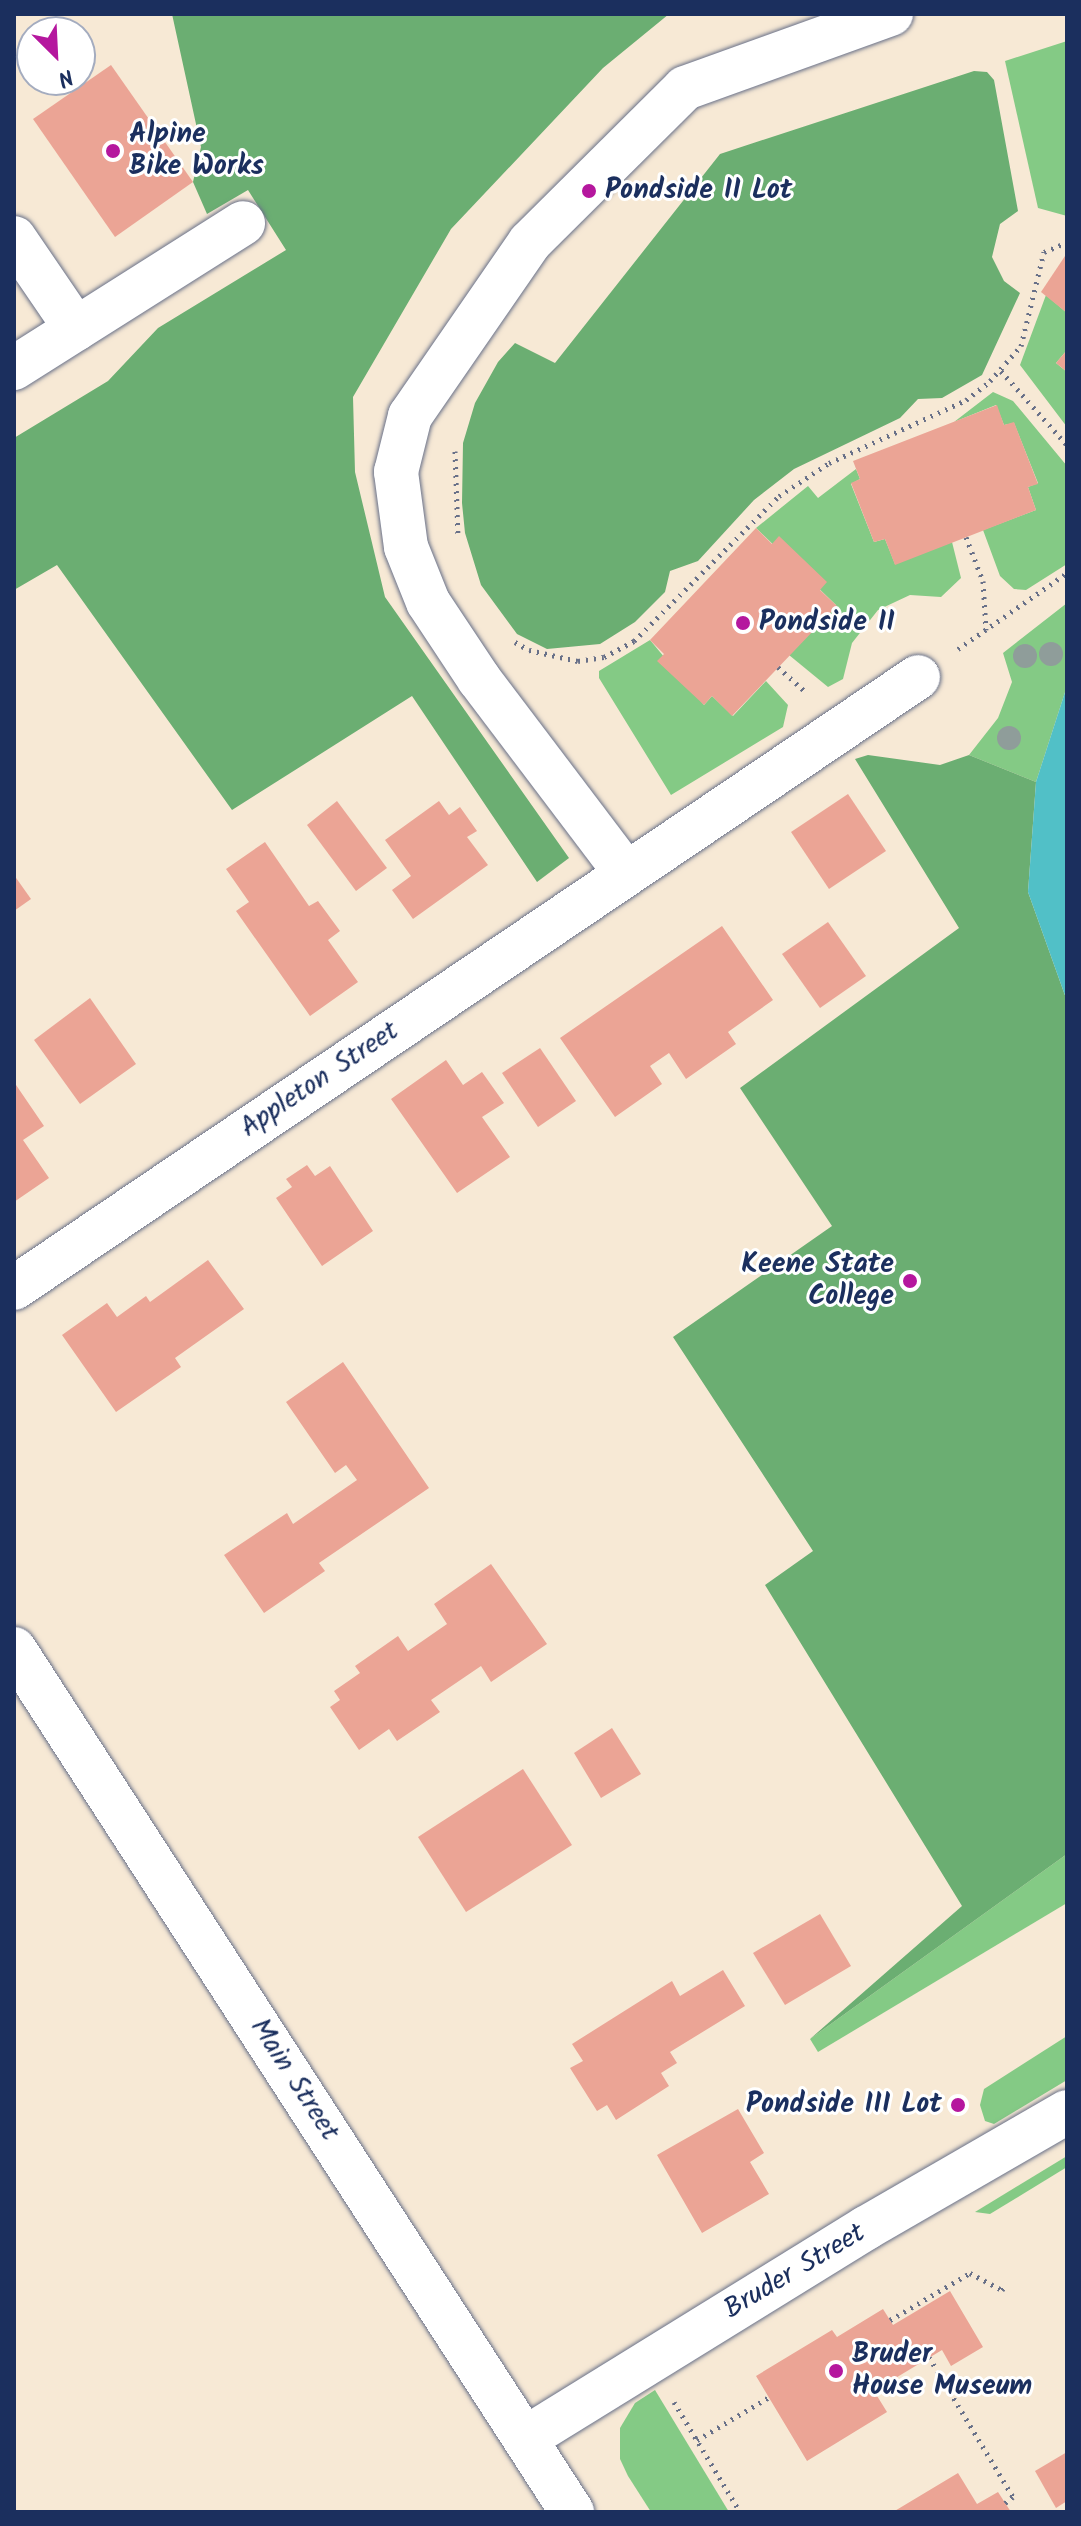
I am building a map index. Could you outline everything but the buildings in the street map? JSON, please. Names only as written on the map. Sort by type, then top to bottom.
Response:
[{"type":"street","points":[[625,872],[488,692],[428,602],[406,547],[396,472],[410,416],[530,242],[685,88],[891,14]]},
{"type":"street","points":[[14,368],[243,223]]},
{"type":"street","points":[[17,242],[76,329]]},
{"type":"street","name":"Appleton Street","points":[[14,1288],[625,872],[918,677]]},
{"type":"street","name":"Main Street","points":[[14,1649],[572,2512]]},
{"type":"street","name":"Bruder Street","points":[[526,2438],[866,2228],[1067,2112]]},
{"type":"path","points":[[512,640],[529,650],[578,661],[620,650],[779,496],[871,441],[966,400],[1001,371],[1021,346],[1044,252],[1067,242]]},
{"type":"path","points":[[1001,371],[1067,445]]},
{"type":"path","points":[[456,441],[459,541]]},
{"type":"path","points":[[966,537],[983,581],[986,630]]},
{"type":"path","points":[[918,677],[1067,573]]},
{"type":"path","points":[[778,667],[813,699]]},
{"type":"path","points":[[890,2320],[970,2273],[1002,2290],[1005,2286]]},
{"type":"path","points":[[929,2357],[1013,2497],[1005,2503]]},
{"type":"path","points":[[697,2440],[769,2397]]},
{"type":"path","points":[[672,2400],[740,2512]]},
{"type":"green space","points":[[172,14],[669,14],[603,68],[451,229],[353,397],[355,472],[385,597],[569,858],[537,882],[412,696],[232,810],[57,565],[14,590],[14,438],[108,381],[158,328],[286,250],[248,190],[207,214],[193,182],[201,147]]},
{"type":"green space","points":[[1067,41],[1067,216],[1038,208],[1005,61]]},
{"type":"green space","points":[[974,71],[987,72],[994,80],[1018,211],[1000,224],[992,257],[1004,281],[1020,293],[982,375],[942,398],[918,399],[900,418],[794,469],[754,500],[698,561],[670,571],[665,592],[635,622],[600,644],[547,649],[517,634],[481,585],[465,533],[462,503],[463,443],[475,403],[498,362],[515,343],[555,363],[720,154]]},
{"type":"green space","points":[[1046,295],[1067,313],[1067,350],[1056,363],[1067,372],[1067,427],[1020,365]]},
{"type":"green space","points":[[993,392],[1013,401],[1067,466],[1067,564],[1026,590],[1014,589],[1000,576],[983,530],[1036,510],[1028,487],[1038,483],[1014,423],[1004,425],[996,405],[954,422]]},
{"type":"green space","points":[[856,469],[860,479],[851,484],[874,542],[885,539],[895,564],[952,542],[961,578],[941,597],[910,595],[878,610],[852,643],[843,679],[828,687],[789,655],[836,605],[756,528],[808,486],[818,498]]},
{"type":"green space","points":[[1067,603],[1067,686],[1036,782],[969,755],[998,718],[1012,682],[1003,653]]},
{"type":"green space","points":[[650,640],[704,705],[712,696],[733,716],[766,681],[788,705],[783,727],[671,795],[599,678],[599,671]]},
{"type":"green space","points":[[868,755],[940,765],[969,755],[1036,782],[1028,892],[1067,1001],[1067,1854],[810,2039],[962,1906],[765,1585],[813,1551],[673,1337],[832,1226],[740,1088],[959,928],[855,759]]},
{"type":"green space","points":[[1067,1854],[1067,1903],[818,2052],[810,2039]]},
{"type":"green space","points":[[1067,2036],[1067,2080],[994,2124],[985,2121],[980,2105],[984,2089]]},
{"type":"green space","points":[[1067,2156],[1067,2167],[990,2214],[975,2212]]},
{"type":"green space","points":[[655,2390],[729,2512],[651,2512],[628,2476],[620,2459],[620,2428],[635,2403]]},
{"type":"water","points":[[1067,686],[1067,1001],[1028,892],[1036,782]]},
{"type":"place","name":"Alpine Bike Works","points":[[113,151]]},
{"type":"place","name":"Pondside II Lot","points":[[589,191]]},
{"type":"place","name":"Pondside II","points":[[743,623]]},
{"type":"place","name":"Keene State College","points":[[910,1281]]},
{"type":"place","name":"Pondside III Lot","points":[[958,2105]]},
{"type":"place","name":"Bruder House Museum","points":[[836,2371]]}]
